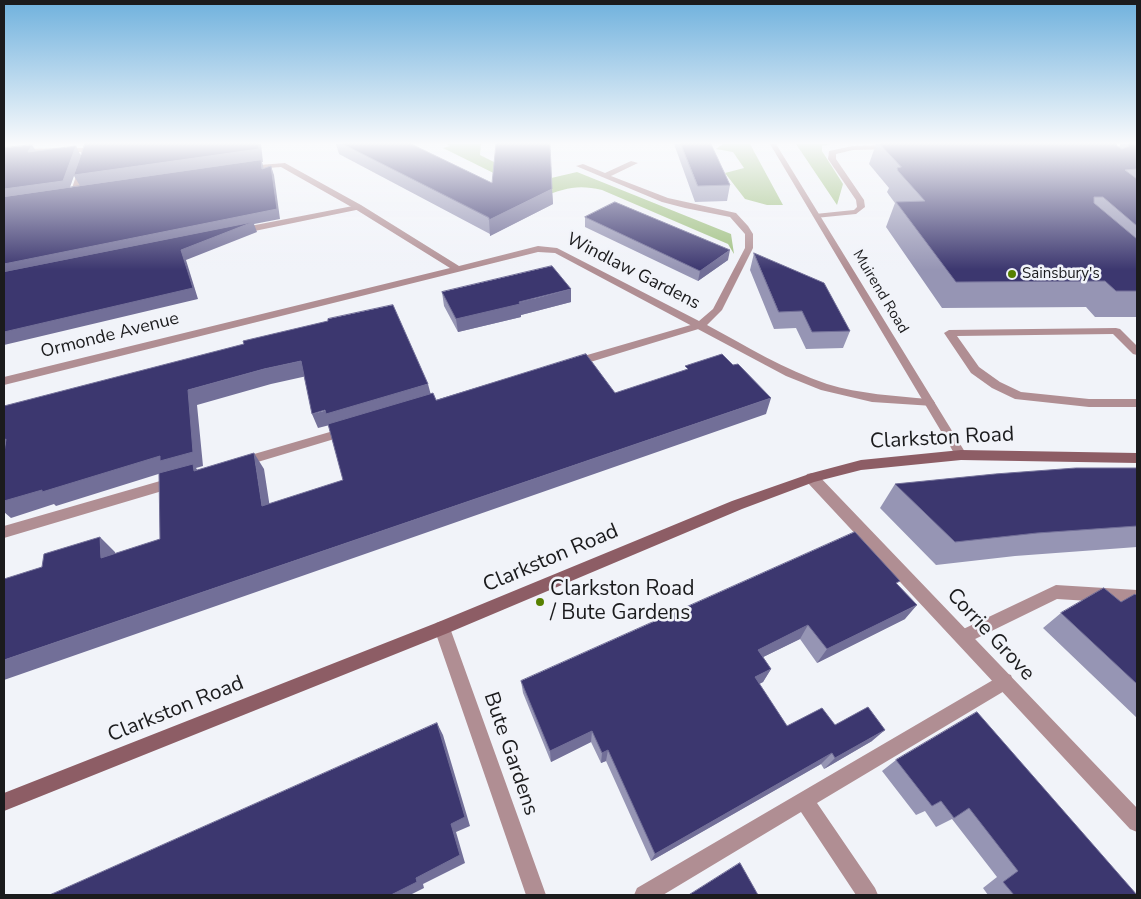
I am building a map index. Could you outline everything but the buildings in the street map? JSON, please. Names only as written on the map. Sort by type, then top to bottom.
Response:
[{"type":"main road","name":"Clarkston Road","points":[[4,802],[442,628],[686,526],[812,478],[862,465],[961,455],[1137,458]]},
{"type":"street","points":[[72,186],[69,194],[83,192]]},
{"type":"street","points":[[320,186],[358,207],[456,268]]},
{"type":"street","points":[[558,368],[701,326],[717,310],[749,248],[749,234],[733,215],[685,206],[632,186]]},
{"type":"street","name":"Muirend Road","points":[[799,186],[961,455]]},
{"type":"street","points":[[818,216],[856,212],[861,207],[860,200],[850,186]]},
{"type":"street","points":[[234,232],[358,207]]},
{"type":"street","name":"Windlaw Gardens","points":[[225,326],[538,249],[557,251],[790,373],[825,387],[872,398],[929,403]]},
{"type":"street","name":"Ormonde Avenue","points":[[4,381],[225,326]]},
{"type":"street","points":[[1137,352],[1116,331],[949,333],[975,370],[996,385],[1019,396],[1088,403],[1137,403]]},
{"type":"street","points":[[233,464],[357,428]]},
{"type":"street","name":"Corrie Grove","points":[[812,478],[1137,822]]},
{"type":"street","points":[[4,532],[185,479]]},
{"type":"street","points":[[963,637],[1056,592],[1137,597]]},
{"type":"street","name":"Bute Gardens","points":[[442,628],[536,895]]},
{"type":"street","points":[[644,895],[1004,681]]},
{"type":"street","points":[[804,800],[868,895]]},
{"type":"green space","points":[[520,186],[612,186],[731,234],[734,254],[728,244],[602,190],[579,187],[558,191],[542,197]]},
{"type":"green space","points":[[735,186],[773,186],[783,205],[767,205],[745,199]]},
{"type":"green space","points":[[824,186],[842,186],[837,205]]},
{"type":"place","name":"Sainsbury's","points":[[1012,274]]},
{"type":"place","name":"Clarkston Road / Bute Gardens","points":[[540,602]]}]
